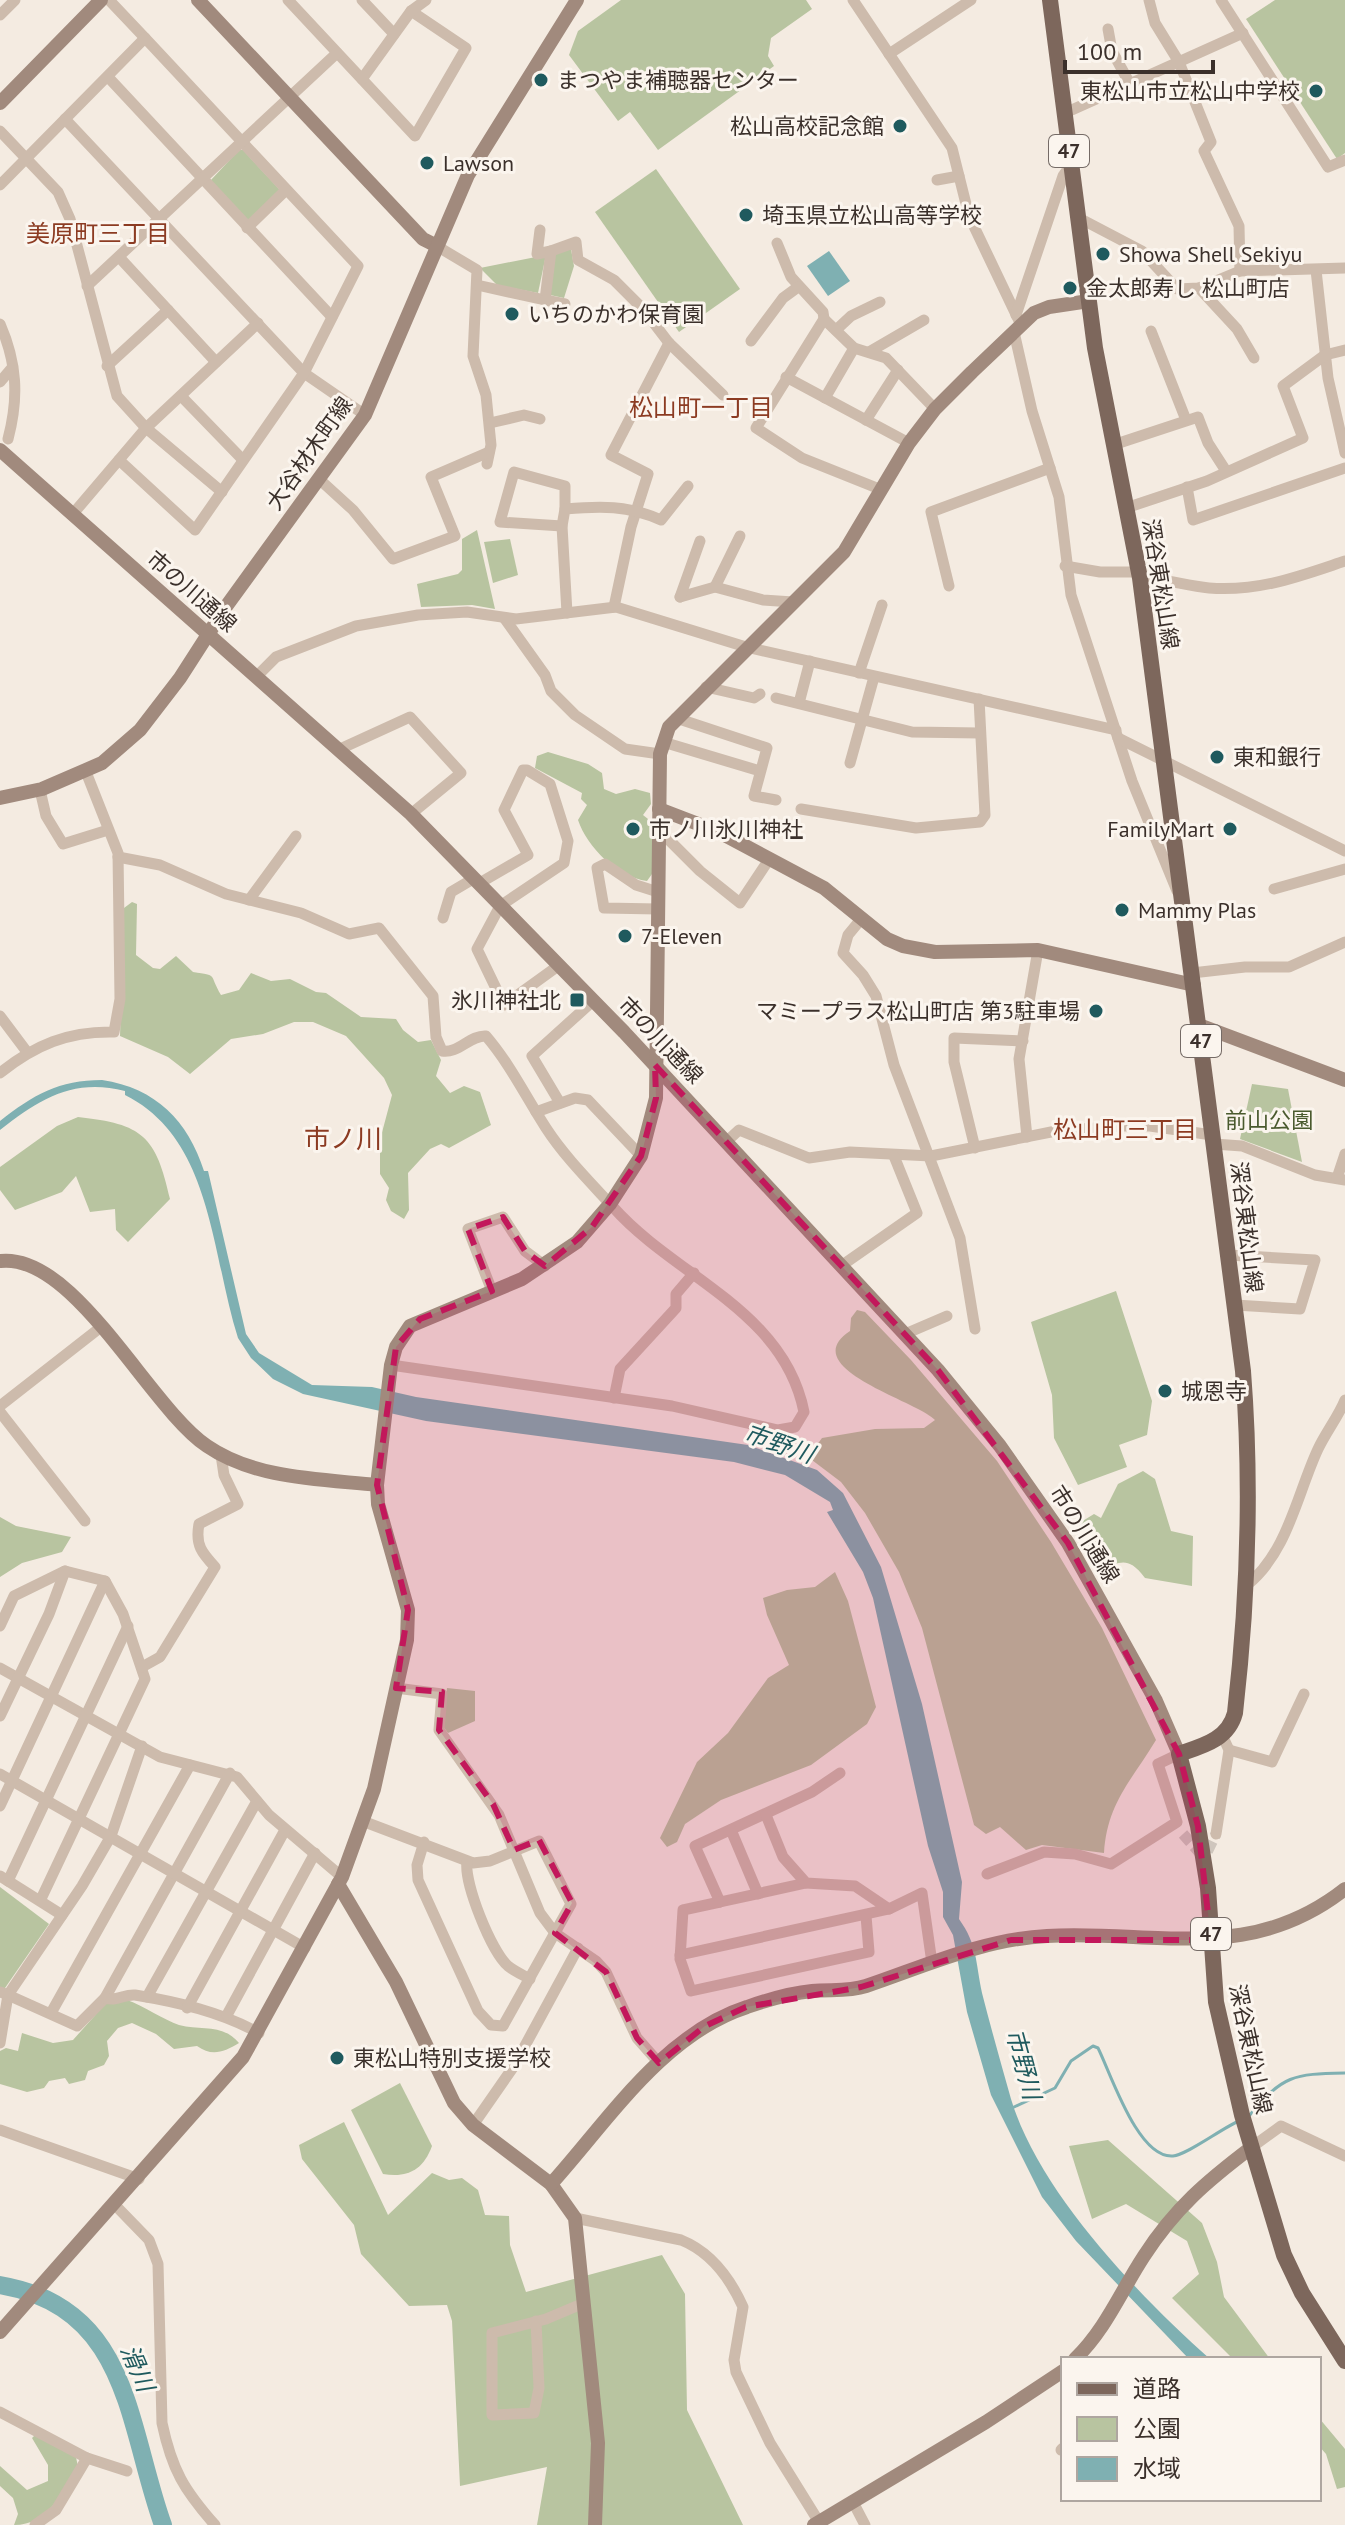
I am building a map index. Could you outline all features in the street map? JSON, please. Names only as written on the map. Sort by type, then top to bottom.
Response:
[{"type":"main road","name":"深谷東松山線","points":[[1050,0],[1089,301],[1113,445],[1140,575],[1235,1305],[1249,1443],[1247,1585],[1235,1713],[1225,1742]]},
{"type":"main road","points":[[1179,1754],[1225,1742]]},
{"type":"main road","name":"深谷東松山線","points":[[1179,1754],[1198,1826],[1218,2013],[1243,2120],[1284,2255],[1302,2293],[1344,2357]]},
{"type":"street","points":[[0,15],[15,0]]},
{"type":"street","points":[[0,103],[101,0]]},
{"type":"street","points":[[109,0],[358,266],[304,373],[195,530],[119,460]]},
{"type":"street","points":[[198,0],[423,239],[477,270],[473,356],[486,395],[490,423],[488,458],[431,477],[455,536],[393,559],[353,510],[319,479]]},
{"type":"street","points":[[288,0],[415,136],[466,48],[411,11]]},
{"type":"street","points":[[362,0],[394,34]]},
{"type":"street","points":[[362,79],[411,11],[426,0]]},
{"type":"street","name":"大谷材木町線","points":[[0,798],[40,790],[86,772],[119,751],[140,730],[210,635],[225,608],[365,415],[398,342],[435,245],[468,175],[577,0]]},
{"type":"street","points":[[853,0],[952,148],[969,216],[1017,324],[1032,411],[1059,497],[1065,566],[1071,595],[1162,858],[1184,901]]},
{"type":"street","points":[[1149,0],[1155,23],[1179,62],[1211,142],[1204,151],[1239,226],[1240,271]]},
{"type":"street","points":[[1221,0],[1328,167],[1345,160]]},
{"type":"street","points":[[889,54],[968,1]]},
{"type":"street","points":[[1108,29],[1112,51],[1130,84]]},
{"type":"street","points":[[1065,113],[1243,33]]},
{"type":"street","points":[[0,185],[145,38]]},
{"type":"street","points":[[87,286],[337,53]]},
{"type":"street","points":[[108,77],[332,317]]},
{"type":"street","points":[[65,119],[304,373],[365,415]]},
{"type":"street","points":[[0,131],[58,192],[70,219],[117,396],[146,428],[222,492]]},
{"type":"street","points":[[1017,324],[1063,176],[1070,166]]},
{"type":"street","points":[[937,180],[959,176]]},
{"type":"street","points":[[247,228],[286,190]]},
{"type":"street","points":[[1079,218],[1142,251],[1177,289],[1199,288],[1240,271],[1345,268]]},
{"type":"street","points":[[540,230],[537,254],[576,242],[578,260],[614,280],[643,309],[669,343],[723,395]]},
{"type":"street","points":[[777,243],[798,287],[823,312],[824,319],[854,348],[886,358],[935,409]]},
{"type":"street","points":[[545,300],[551,251]]},
{"type":"street","points":[[119,257],[216,362]]},
{"type":"street","points":[[1316,270],[1325,355],[1345,453]]},
{"type":"street","points":[[477,285],[565,304]]},
{"type":"street","points":[[751,341],[783,298],[798,287]]},
{"type":"street","points":[[1199,288],[1237,329],[1254,358]]},
{"type":"street","points":[[0,2332],[226,2080],[259,2033],[305,1948],[340,1881],[365,1822],[407,1640],[408,1610],[378,1504],[380,1432],[391,1365],[402,1335],[410,1326],[545,1266],[577,1242],[610,1204],[641,1156],[656,1098],[661,748],[676,718],[844,552],[909,443],[935,409],[1017,324],[1042,309],[1089,301]]},
{"type":"street","points":[[836,330],[851,316],[880,302]]},
{"type":"street","points":[[107,366],[168,310]]},
{"type":"street","points":[[824,319],[756,428],[802,458],[882,490]]},
{"type":"street","points":[[869,352],[924,320]]},
{"type":"street","points":[[72,515],[146,428],[258,323]]},
{"type":"street","points":[[0,324],[13,357],[11,369],[0,382]]},
{"type":"street","points":[[1151,331],[1186,420]]},
{"type":"street","points":[[614,607],[648,474],[611,455],[669,343]]},
{"type":"street","points":[[825,398],[854,348]]},
{"type":"street","points":[[1126,508],[1187,487],[1303,438],[1283,386],[1325,355],[1345,350]]},
{"type":"street","points":[[4,444],[17,383],[11,369]]},
{"type":"street","points":[[866,420],[898,370]]},
{"type":"street","points":[[786,377],[909,443]]},
{"type":"street","points":[[181,396],[243,460]]},
{"type":"street","points":[[490,423],[524,415],[540,419]]},
{"type":"street","points":[[1113,445],[1198,417],[1208,443],[1226,471]]},
{"type":"street","name":"市の川通線","points":[[4,444],[72,515],[411,814],[655,1065],[905,1334],[1000,1446],[1068,1543],[1149,1687],[1179,1754]]},
{"type":"street","points":[[949,586],[931,512],[1050,468]]},
{"type":"street","points":[[1187,487],[1193,520],[1345,468]]},
{"type":"street","points":[[562,526],[500,522],[514,472],[565,486],[562,526],[567,613]]},
{"type":"street","points":[[565,509],[610,506],[637,509],[661,520],[688,486]]},
{"type":"street","points":[[715,587],[729,552],[740,536]]},
{"type":"street","points":[[700,541],[680,597],[715,587],[763,600],[793,602]]},
{"type":"street","points":[[1065,566],[1140,575],[1207,588],[1233,588],[1298,579],[1345,561]]},
{"type":"street","points":[[859,673],[882,605]]},
{"type":"street","points":[[256,677],[276,657],[356,626],[418,615],[467,612],[505,619],[614,607],[746,647],[979,699],[1117,734],[1166,764],[1279,815],[1345,851]]},
{"type":"street","points":[[505,619],[545,675],[551,691],[575,715],[625,749],[661,748],[760,771]]},
{"type":"street","points":[[799,703],[810,661]]},
{"type":"street","points":[[850,763],[874,677]]},
{"type":"street","points":[[706,687],[754,698],[760,694]]},
{"type":"street","points":[[776,698],[912,732],[980,733]]},
{"type":"street","points":[[801,809],[916,828],[980,822],[985,815],[979,699]]},
{"type":"street","points":[[340,749],[410,717],[461,773],[411,814]]},
{"type":"street","points":[[676,718],[767,748],[754,796],[776,800]]},
{"type":"street","points":[[443,918],[451,892],[528,855],[504,810],[523,770],[527,770],[550,784],[568,841],[564,863],[500,906],[477,949],[504,1005],[558,966]]},
{"type":"street","points":[[0,1073],[27,1052],[71,1034],[114,1032],[120,999],[118,857],[86,772]]},
{"type":"street","points":[[40,790],[46,816],[63,844],[108,830]]},
{"type":"street","points":[[659,809],[719,832],[770,858],[824,888],[887,939],[921,950],[1038,950],[1193,979],[1245,967],[1289,967],[1345,942]]},
{"type":"street","points":[[659,830],[700,871],[740,903],[770,858]]},
{"type":"street","points":[[249,900],[296,836]]},
{"type":"street","points":[[118,857],[160,865],[226,894],[301,913],[349,934],[379,928],[433,996],[439,1047],[450,1052],[479,1035],[486,1036],[548,1131],[610,1204],[642,1236],[694,1273],[775,1345],[802,1402],[802,1421],[795,1427],[778,1430],[711,1413],[391,1365]]},
{"type":"street","points":[[658,892],[636,885],[605,864],[597,868],[604,908],[658,909]]},
{"type":"street","points":[[1274,889],[1345,869]]},
{"type":"street","points":[[862,918],[848,935],[843,953],[872,986],[894,1065],[960,1238],[975,1329]]},
{"type":"street","points":[[1027,1137],[1020,1070],[1038,950]]},
{"type":"street","points":[[560,1103],[532,1056],[545,1048],[593,1001]]},
{"type":"street","points":[[0,1016],[27,1052]]},
{"type":"street","points":[[1199,1025],[1345,1080]]},
{"type":"street","points":[[975,1148],[954,1062],[954,1038],[1023,1041]]},
{"type":"street","points":[[536,1112],[575,1098],[588,1100],[641,1156]]},
{"type":"street","points":[[726,1142],[739,1130],[809,1158],[850,1152],[931,1156],[1027,1137],[1121,1126],[1150,1126],[1242,1146],[1315,1175],[1341,1179],[1345,1154]]},
{"type":"street","points":[[841,1266],[917,1213],[894,1156]]},
{"type":"street","points":[[492,1291],[468,1229],[503,1217],[525,1251],[545,1266]]},
{"type":"street","points":[[1228,1255],[1315,1260],[1300,1309],[1235,1305]]},
{"type":"street","points":[[0,1261],[38,1268],[53,1278],[101,1327],[181,1423],[221,1455],[254,1469],[377,1485]]},
{"type":"street","points":[[614,1398],[620,1369],[676,1308],[676,1294],[694,1273]]},
{"type":"street","points":[[905,1334],[947,1316]]},
{"type":"street","points":[[85,1521],[0,1409],[101,1327]]},
{"type":"street","points":[[1247,1585],[1264,1568],[1284,1533],[1318,1449],[1345,1400]]},
{"type":"street","points":[[142,1667],[160,1657],[215,1567],[199,1549],[197,1529],[199,1524],[238,1504],[224,1475],[221,1455]]},
{"type":"street","points":[[0,1716],[49,1614],[65,1571]]},
{"type":"street","points":[[1,1624],[14,1596],[65,1571],[105,1581],[128,1626],[145,1679],[41,1899]]},
{"type":"street","points":[[0,1806],[105,1581]]},
{"type":"street","points":[[62,1915],[41,1899],[4,1879],[46,1800],[128,1626]]},
{"type":"street","points":[[0,1668],[170,1762],[230,1773],[285,1830],[315,1853],[340,1881],[396,1982],[442,2083],[473,2125],[551,2184],[575,2218],[598,2443],[595,2525]]},
{"type":"street","points":[[396,1688],[442,1694],[439,1730],[493,1804],[540,1913],[555,1933],[606,1972],[637,2038],[659,2063]]},
{"type":"street","points":[[1216,1834],[1225,1742],[1272,1762],[1304,1694]]},
{"type":"street","points":[[0,2043],[4,1994],[62,1915],[111,1836],[142,1746]]},
{"type":"street","points":[[1179,1754],[1158,1764],[1183,1834]]},
{"type":"street","points":[[51,2013],[190,1765]]},
{"type":"street","points":[[4,1994],[77,2026],[105,1998],[230,1773]]},
{"type":"street","points":[[720,1902],[695,1846],[812,1792],[840,1773]]},
{"type":"street","points":[[0,1774],[305,1948]]},
{"type":"street","points":[[147,1997],[257,1801]]},
{"type":"street","points":[[766,1815],[783,1857],[806,1883]]},
{"type":"street","points":[[365,1822],[424,1842],[467,1862],[481,1863],[539,1841],[571,1902],[503,2026],[491,2025],[484,2019],[418,1880],[417,1865],[424,1842]]},
{"type":"street","points":[[987,1874],[1044,1852],[1075,1854],[1111,1864],[1177,1822]]},
{"type":"street","points":[[187,2008],[285,1830]]},
{"type":"street","points":[[731,1830],[758,1894]]},
{"type":"street","points":[[227,2015],[315,1853]]},
{"type":"street","points":[[467,1862],[468,1882],[498,1953],[509,1967],[530,1979]]},
{"type":"street","points":[[866,1916],[869,1952],[691,1991],[680,1955],[683,1910],[806,1883],[855,1886],[889,1909]]},
{"type":"street","points":[[551,2184],[659,2063],[705,2026],[746,2007],[808,1992],[861,1987],[993,1945],[1048,1936],[1211,1940],[1245,1937],[1280,1927],[1313,1912],[1345,1889]]},
{"type":"street","points":[[680,1955],[866,1916],[922,1893],[936,1961]]},
{"type":"street","points":[[473,2125],[514,2066],[578,1948]]},
{"type":"street","points":[[105,1998],[111,2000],[129,1994],[227,2015],[259,2033]]},
{"type":"street","points":[[1077,2357],[1115,2309],[1141,2261],[1169,2219],[1196,2188],[1281,2126],[1345,2156]]},
{"type":"street","points":[[0,2130],[139,2179]]},
{"type":"street","points":[[115,2205],[149,2240],[158,2264],[162,2423],[167,2446],[180,2483],[215,2525]]},
{"type":"street","points":[[575,2218],[681,2240],[696,2246],[722,2271],[743,2307],[734,2360],[736,2372],[770,2443],[816,2523],[1021,2401],[1061,2372]]},
{"type":"street","points":[[536,2321],[539,2388],[534,2413],[492,2415],[492,2333],[584,2303]]},
{"type":"street","points":[[0,2412],[87,2458],[127,2471]]},
{"type":"street","points":[[35,2525],[56,2510],[87,2458]]},
{"type":"street","points":[[853,2502],[865,2525]]},
{"type":"highlighted area","points":[[655,1065],[938,1370],[1068,1543],[1179,1754],[1198,1826],[1211,1940],[1011,1940],[861,1987],[746,2007],[705,2026],[659,2063],[637,2038],[606,1972],[555,1933],[572,1903],[539,1840],[514,1850],[493,1804],[439,1730],[442,1692],[396,1688],[408,1610],[377,1485],[396,1347],[420,1319],[492,1291],[468,1229],[503,1217],[525,1251],[545,1266],[592,1227],[641,1156],[656,1098]]},
{"type":"green space","points":[[621,0],[806,0],[812,9],[771,38],[768,56],[774,66],[658,150],[630,112],[618,121],[569,55],[578,31]]},
{"type":"green space","name":"東松山市立松山中学校","points":[[1275,0],[1345,0],[1345,153],[1337,159],[1246,19]]},
{"type":"green space","points":[[239,150],[243,150],[280,190],[248,222],[210,181]]},
{"type":"green space","points":[[656,169],[740,289],[679,332],[595,212]]},
{"type":"green space","points":[[571,249],[574,266],[564,298],[550,295],[555,251]]},
{"type":"green space","points":[[546,255],[538,293],[497,285],[480,268]]},
{"type":"green space","points":[[477,530],[495,609],[472,605],[421,607],[417,584],[458,574],[462,570],[462,539]]},
{"type":"green space","points":[[510,539],[518,575],[493,583],[484,542]]},
{"type":"green space","points":[[548,752],[588,764],[602,773],[604,789],[616,794],[635,789],[650,793],[651,804],[643,815],[653,823],[652,874],[647,881],[614,867],[588,840],[578,820],[587,805],[581,799],[582,793],[535,768],[537,756]]},
{"type":"green space","points":[[132,902],[137,904],[136,955],[153,968],[160,969],[176,956],[193,972],[212,977],[221,995],[239,990],[251,973],[271,981],[290,979],[316,992],[326,993],[361,1017],[396,1019],[403,1030],[418,1042],[431,1040],[441,1060],[436,1076],[450,1093],[464,1086],[480,1092],[491,1125],[449,1148],[441,1144],[430,1149],[408,1173],[409,1210],[404,1219],[391,1211],[386,1200],[389,1188],[380,1174],[380,1140],[392,1095],[384,1078],[346,1036],[313,1022],[294,1022],[263,1034],[231,1039],[190,1074],[168,1057],[120,1036],[124,908]]},
{"type":"green space","name":"前山公園","points":[[1252,1084],[1288,1089],[1302,1162],[1240,1139]]},
{"type":"green space","points":[[78,1117],[132,1129],[152,1147],[159,1161],[170,1199],[128,1242],[116,1230],[115,1209],[90,1212],[76,1176],[62,1192],[15,1210],[0,1190],[0,1167],[57,1126]]},
{"type":"green space","points":[[1116,1291],[1152,1401],[1147,1435],[1119,1445],[1127,1467],[1078,1485],[1054,1438],[1052,1395],[1031,1322]]},
{"type":"green space","points":[[857,1310],[865,1312],[911,1360],[997,1461],[1051,1542],[1102,1628],[1156,1740],[1115,1806],[1104,1853],[1042,1845],[1026,1850],[1000,1827],[986,1834],[974,1825],[922,1628],[899,1572],[865,1513],[841,1482],[808,1457],[822,1438],[875,1429],[924,1428],[935,1420],[865,1382],[837,1358],[837,1345],[850,1331],[851,1318]]},
{"type":"green space","points":[[1143,1471],[1155,1479],[1171,1531],[1193,1536],[1192,1586],[1145,1578],[1127,1563],[1097,1565],[1073,1527],[1094,1514],[1101,1518],[1118,1484]]},
{"type":"green space","points":[[0,1517],[16,1526],[71,1537],[62,1552],[22,1563],[0,1577]]},
{"type":"green space","points":[[835,1572],[848,1601],[876,1707],[867,1724],[811,1765],[721,1800],[685,1824],[677,1842],[667,1847],[660,1838],[697,1762],[728,1733],[768,1678],[789,1665],[767,1615],[763,1598],[787,1590],[815,1587]]},
{"type":"green space","points":[[447,1688],[475,1691],[475,1721],[448,1733],[442,1725]]},
{"type":"green space","points":[[0,1887],[49,1924],[5,1988],[0,1988]]},
{"type":"green space","points":[[127,2000],[179,2025],[226,2033],[239,2043],[218,2052],[197,2046],[174,2049],[156,2034],[132,2023],[118,2028],[107,2041],[109,2056],[104,2065],[88,2071],[85,2080],[69,2084],[65,2078],[49,2081],[44,2088],[27,2092],[0,2084],[0,2051],[6,2048],[18,2051],[22,2033],[53,2043],[73,2040],[107,2002]]},
{"type":"green space","points":[[400,2083],[432,2146],[424,2161],[414,2170],[400,2175],[383,2174],[351,2110]]},
{"type":"green space","points":[[344,2122],[388,2215],[432,2173],[449,2180],[462,2178],[478,2190],[485,2215],[509,2216],[510,2245],[526,2292],[662,2255],[685,2294],[687,2410],[743,2525],[537,2525],[547,2467],[460,2486],[452,2321],[447,2305],[409,2306],[361,2254],[354,2225],[302,2159],[299,2145]]},
{"type":"green space","points":[[1108,2140],[1202,2223],[1217,2262],[1224,2297],[1269,2357],[1231,2357],[1172,2298],[1199,2274],[1187,2241],[1126,2204],[1092,2219],[1069,2146]]},
{"type":"green space","points":[[1321,2420],[1345,2449],[1345,2487],[1337,2489],[1326,2454],[1321,2448]]},
{"type":"green space","points":[[35,2435],[76,2457],[78,2467],[60,2497],[45,2514],[26,2524],[14,2525],[18,2514],[13,2498],[0,2486],[0,2466],[27,2490],[48,2481],[48,2465],[32,2438]]},
{"type":"water","points":[[829,251],[850,281],[828,296],[807,266]]},
{"type":"water","points":[[102,1080],[138,1091],[154,1099],[179,1122],[204,1171],[208,1171],[246,1334],[259,1353],[312,1385],[372,1387],[416,1397],[748,1445],[817,1470],[843,1493],[881,1567],[922,1704],[962,1882],[959,1919],[973,1946],[996,2046],[1025,2134],[1044,2170],[1094,2240],[1152,2304],[1208,2357],[1187,2357],[1076,2241],[1042,2197],[991,2095],[967,2012],[953,1935],[943,1917],[943,1892],[928,1846],[873,1598],[863,1572],[827,1512],[833,1510],[830,1502],[785,1475],[734,1462],[426,1421],[303,1394],[273,1379],[251,1358],[238,1338],[214,1236],[192,1169],[176,1140],[154,1115],[125,1095],[125,1091],[89,1087],[73,1089],[43,1101],[0,1130],[0,1121],[47,1091]]},
{"type":"waterway","name":"市野川","points":[[1012,2108],[1055,2088],[1071,2061],[1093,2046],[1098,2048],[1137,2130],[1160,2153],[1179,2154],[1239,2121]]},
{"type":"waterway","points":[[1249,2116],[1271,2092],[1290,2080],[1313,2074],[1345,2073]]},
{"type":"waterway","name":"滑川","points":[[0,2285],[43,2298],[75,2318],[99,2344],[117,2376],[130,2411],[163,2525]]},
{"type":"tunnel","points":[[1183,1834],[1199,1852],[1207,1852],[1216,1834]]},
{"type":"place","name":"まつやま補聴器センター","points":[[541,80]]},
{"type":"place","name":"東松山市立松山中学校","points":[[1316,91]]},
{"type":"place","name":"松山高校記念館","points":[[900,126]]},
{"type":"place","name":"Lawson","points":[[427,163]]},
{"type":"place","name":"埼玉県立松山高等学校","points":[[746,215]]},
{"type":"place","name":"Showa Shell Sekiyu","points":[[1103,254]]},
{"type":"place","name":"金太郎寿し 松山町店","points":[[1070,288]]},
{"type":"place","name":"いちのかわ保育園","points":[[512,314]]},
{"type":"place","name":"東和銀行","points":[[1217,757]]},
{"type":"place","name":"市ノ川氷川神社","points":[[633,829]]},
{"type":"place","name":"FamilyMart","points":[[1230,829]]},
{"type":"place","name":"Mammy Plas","points":[[1122,910]]},
{"type":"place","name":"7-Eleven","points":[[625,936]]},
{"type":"place","name":"氷川神社北","points":[[577,1000]]},
{"type":"place","name":"マミープラス松山町店 第3駐車場","points":[[1096,1011]]},
{"type":"place","name":"城恩寺","points":[[1165,1391]]},
{"type":"place","name":"東松山特別支援学校","points":[[337,2058]]},
{"type":"district","name":"美原町三丁目","points":[[98,234]]},
{"type":"district","name":"松山町一丁目","points":[[701,408]]},
{"type":"district","name":"松山町三丁目","points":[[1125,1130]]},
{"type":"district","name":"市ノ川","points":[[343,1139]]}]
